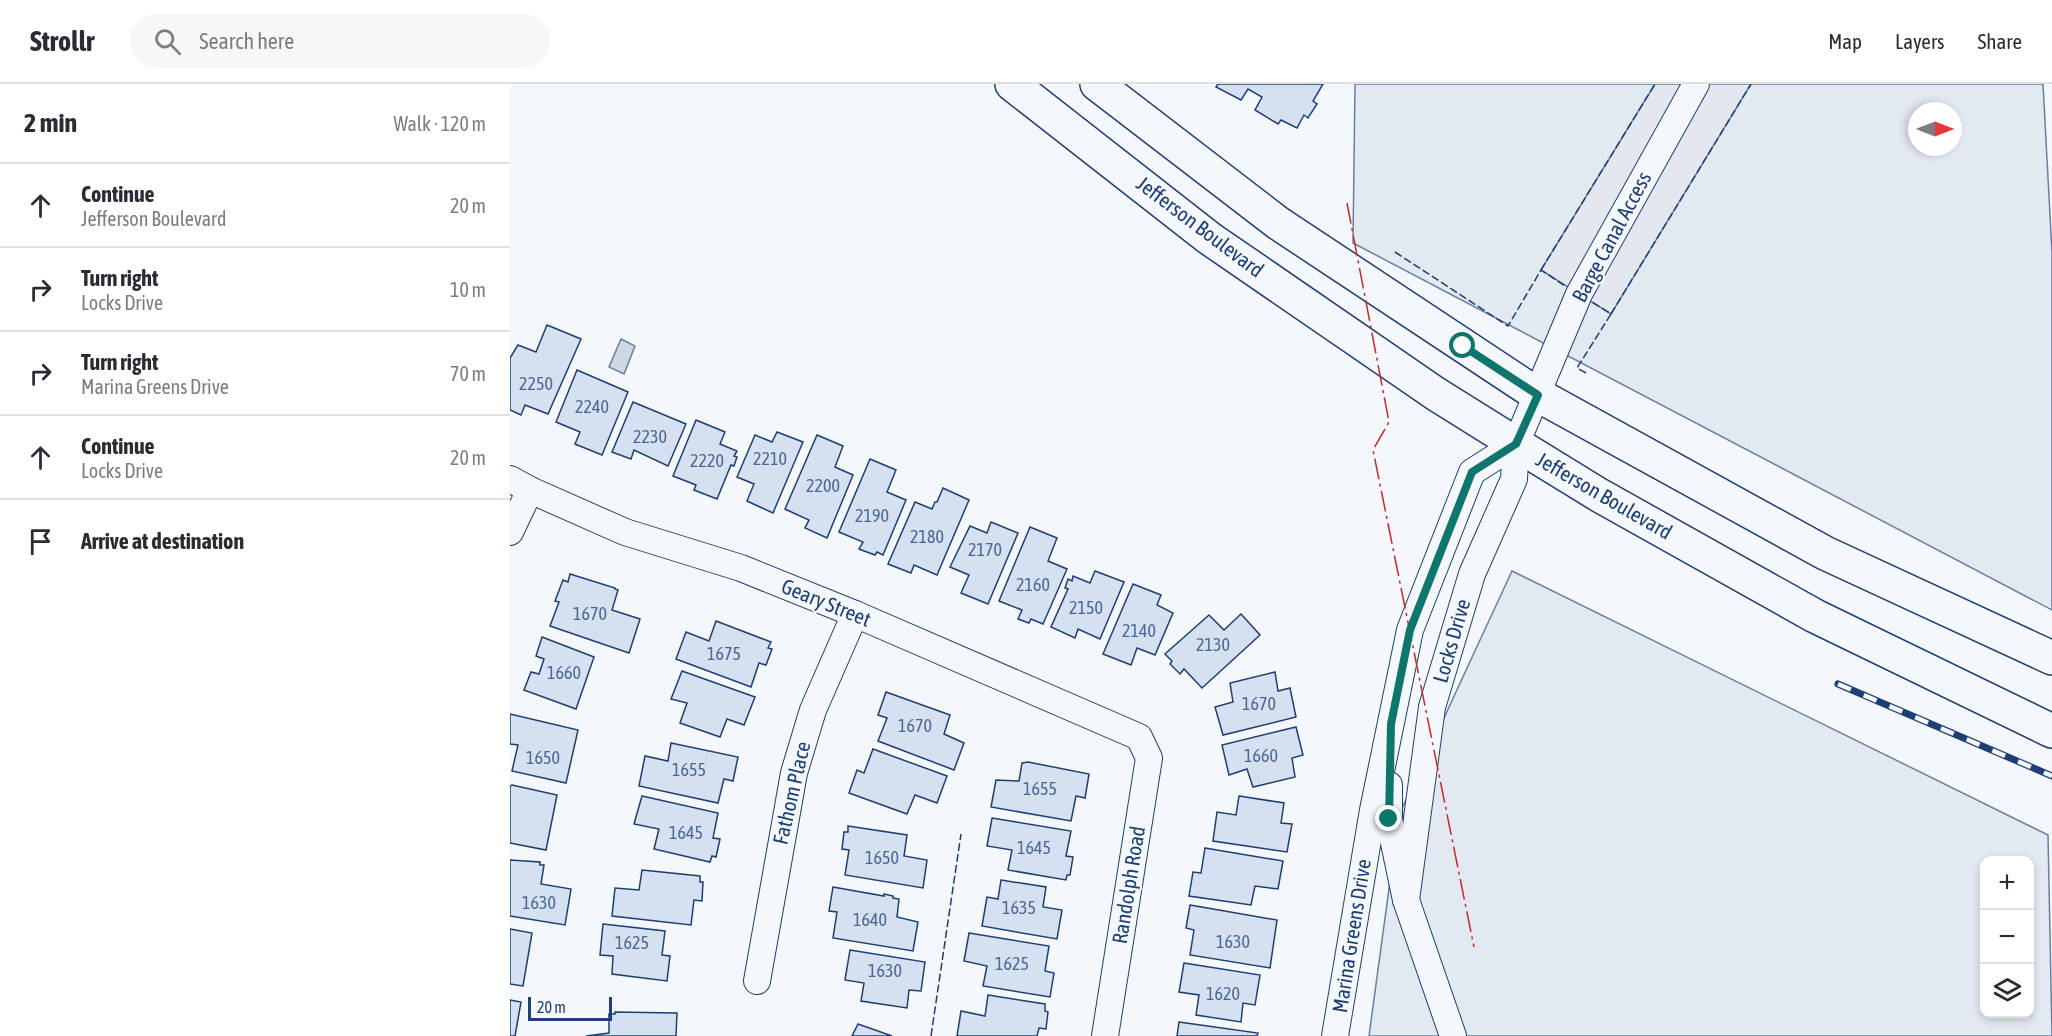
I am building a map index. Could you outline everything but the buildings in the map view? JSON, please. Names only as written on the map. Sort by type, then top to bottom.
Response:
[{"type":"main road","name":"Jefferson Boulevard","points":[[1012,84],[1209,238],[1436,394],[1516,444],[1599,495],[1815,616],[2052,731]]},
{"type":"main road","points":[[1097,84],[1278,223],[1538,395],[1825,553],[2052,658]]},
{"type":"street","name":"Barge Canal Access","points":[[1538,395],[1579,294],[1696,84]]},
{"type":"street","name":"Locks Drive","points":[[1406,900],[1432,707],[1472,574],[1514,479],[1516,444],[1538,395]]},
{"type":"street","name":"Marina Greens Drive","points":[[1335,1036],[1373,810],[1410,630],[1472,472],[1516,444]]},
{"type":"street","points":[[510,532],[520,484]]},
{"type":"street","name":"Geary Street","points":[[520,484],[626,532],[741,568],[855,614],[1139,737]]},
{"type":"street","name":"Fathom Place","points":[[757,981],[794,773],[813,710],[855,614]]},
{"type":"street","name":"Locks Drive","points":[[1391,724],[1389,819],[1406,900],[1453,1036]]},
{"type":"street","name":"Randolph Road","points":[[1105,1036],[1149,758],[1139,737]]},
{"type":"shaded area","points":[[1355,84],[2043,84],[2052,253],[2052,610],[1353,243]]},
{"type":"shaded area","points":[[1655,84],[1751,84],[1611,314],[1541,270]]},
{"type":"shaded area","points":[[621,339],[635,346],[624,374],[609,367]]},
{"type":"shaded area","points":[[1512,571],[2048,835],[2052,1036],[1369,1036],[1399,815]]},
{"type":"railway","points":[[1838,684],[2052,776]]},
{"type":"fence","points":[[1541,270],[1655,84]]},
{"type":"fence","points":[[1611,314],[1751,84]]},
{"type":"fence","points":[[1395,252],[1508,326],[1541,270],[1565,286]]},
{"type":"fence","points":[[1586,373],[1577,368],[1611,314],[1592,302]]},
{"type":"fence","points":[[931,1036],[961,834]]},
{"type":"power","points":[[1347,203],[1389,422],[1373,450],[1474,947]]},
{"type":"route","points":[[1389,819],[1391,724],[1410,630],[1472,472],[1516,444],[1538,395],[1463,346]]}]
